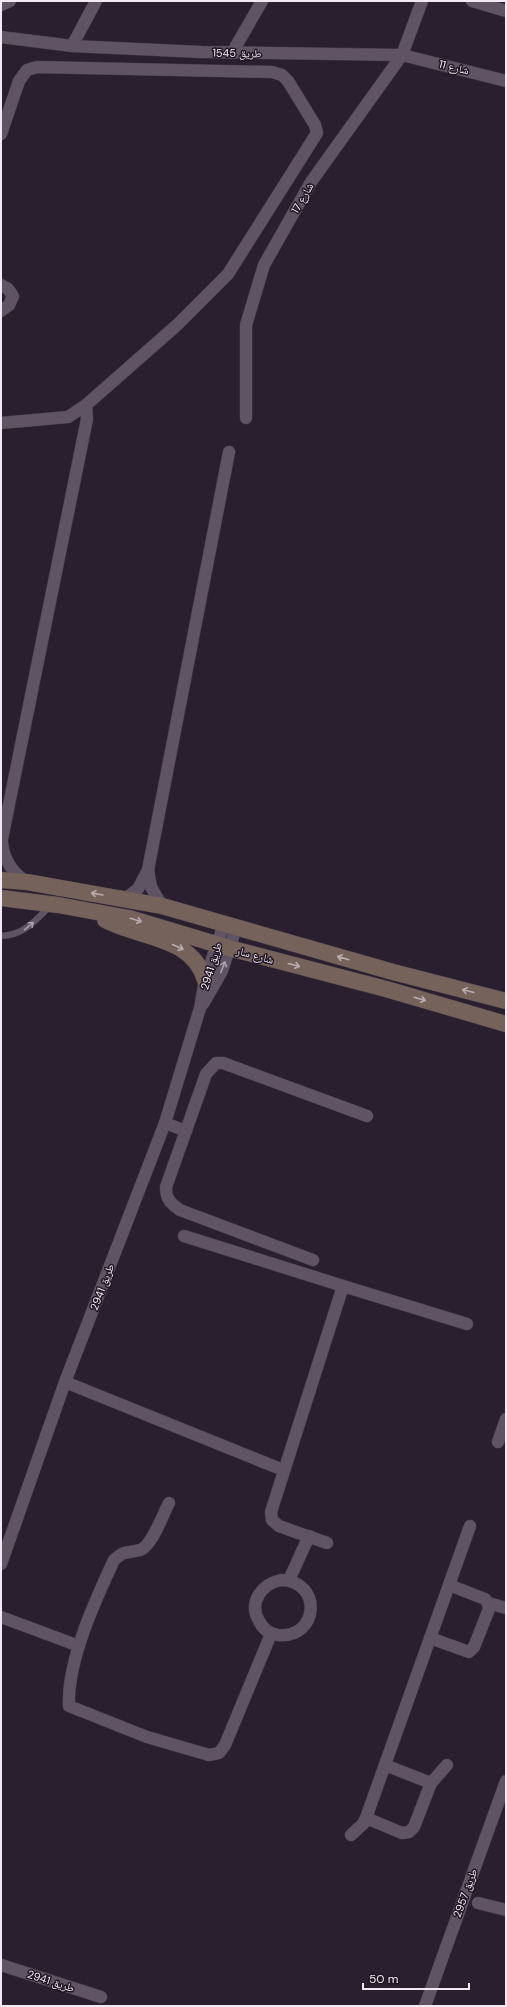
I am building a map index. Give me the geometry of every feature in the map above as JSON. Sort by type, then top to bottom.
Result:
[{"type":"street","points":[[1,6],[10,1]]},
{"type":"street","points":[[72,46],[96,1]]},
{"type":"street","points":[[232,53],[262,1]]},
{"type":"street","name":"شارع 17","points":[[246,418],[246,325],[264,265],[311,182],[402,55],[422,1]]},
{"type":"street","points":[[472,1],[506,11]]},
{"type":"street","name":"طريق 1545","points":[[1,37],[72,46],[232,53],[402,55]]},
{"type":"street","name":"شارع 11","points":[[402,55],[506,81]]},
{"type":"street","points":[[1,134],[19,81],[27,70],[37,68],[272,72],[282,75],[288,81],[315,126],[317,133],[314,141],[228,274],[178,325],[86,405],[68,417],[1,423]]},
{"type":"street","points":[[1,285],[8,288],[13,296],[9,304],[1,311]]},
{"type":"street","points":[[27,882],[10,867],[1,844],[87,419],[86,405]]},
{"type":"street","points":[[125,899],[138,889],[148,870],[230,452]]},
{"type":"street","points":[[148,870],[152,887],[162,906]]},
{"type":"street","name":"شارع سار","points":[[1,880],[27,882],[162,906],[393,972],[506,1001]]},
{"type":"street","name":"شارع سار","points":[[1,898],[91,910],[129,918],[223,946],[386,989],[506,1024]]},
{"type":"street","points":[[91,910],[111,923],[184,949],[198,962],[205,980]]},
{"type":"street","name":"طريق 2941","points":[[1,1564],[65,1382],[165,1123],[200,1008],[205,980],[223,946],[230,926]]},
{"type":"street","name":"طريق 2941","points":[[200,1008],[216,984],[223,946]]},
{"type":"street","points":[[313,1260],[180,1210],[169,1202],[166,1195],[166,1187],[206,1074],[216,1063],[223,1063],[367,1116]]},
{"type":"street","points":[[165,1123],[186,1131]]},
{"type":"street","points":[[184,1236],[467,1324]]},
{"type":"street","points":[[327,1543],[279,1526],[272,1520],[271,1512],[283,1470],[343,1286]]},
{"type":"street","points":[[65,1382],[283,1470]]},
{"type":"street","points":[[498,1442],[506,1419]]},
{"type":"street","points":[[169,1503],[152,1538],[141,1550],[124,1552],[114,1560],[79,1646],[68,1691],[69,1706],[147,1737],[209,1755],[219,1753],[225,1745],[271,1634]]},
{"type":"street","points":[[351,1835],[363,1824],[366,1818],[470,1526]]},
{"type":"street","points":[[289,1580],[309,1536]]},
{"type":"street","points":[[289,1580],[298,1584],[306,1591],[310,1600],[311,1610],[308,1620],[302,1628],[293,1634],[271,1634],[259,1621],[256,1614],[257,1598],[261,1591],[273,1582],[289,1580]]},
{"type":"street","points":[[449,1585],[485,1599],[488,1603],[506,1608]]},
{"type":"street","points":[[430,1638],[466,1652],[472,1650],[489,1609],[488,1603]]},
{"type":"street","points":[[1,1617],[79,1646]]},
{"type":"street","points":[[385,1765],[431,1783]]},
{"type":"street","points":[[366,1818],[402,1833],[409,1832],[414,1826],[431,1783],[447,1765]]},
{"type":"street","name":"طريق 2957","points":[[425,2006],[502,1804],[506,1781]]},
{"type":"street","points":[[478,1903],[506,1910]]},
{"type":"street","name":"طريق 2941","points":[[1,1965],[101,1997]]},
{"type":"lane","points":[[1,936],[22,932],[33,924],[51,904]]}]
